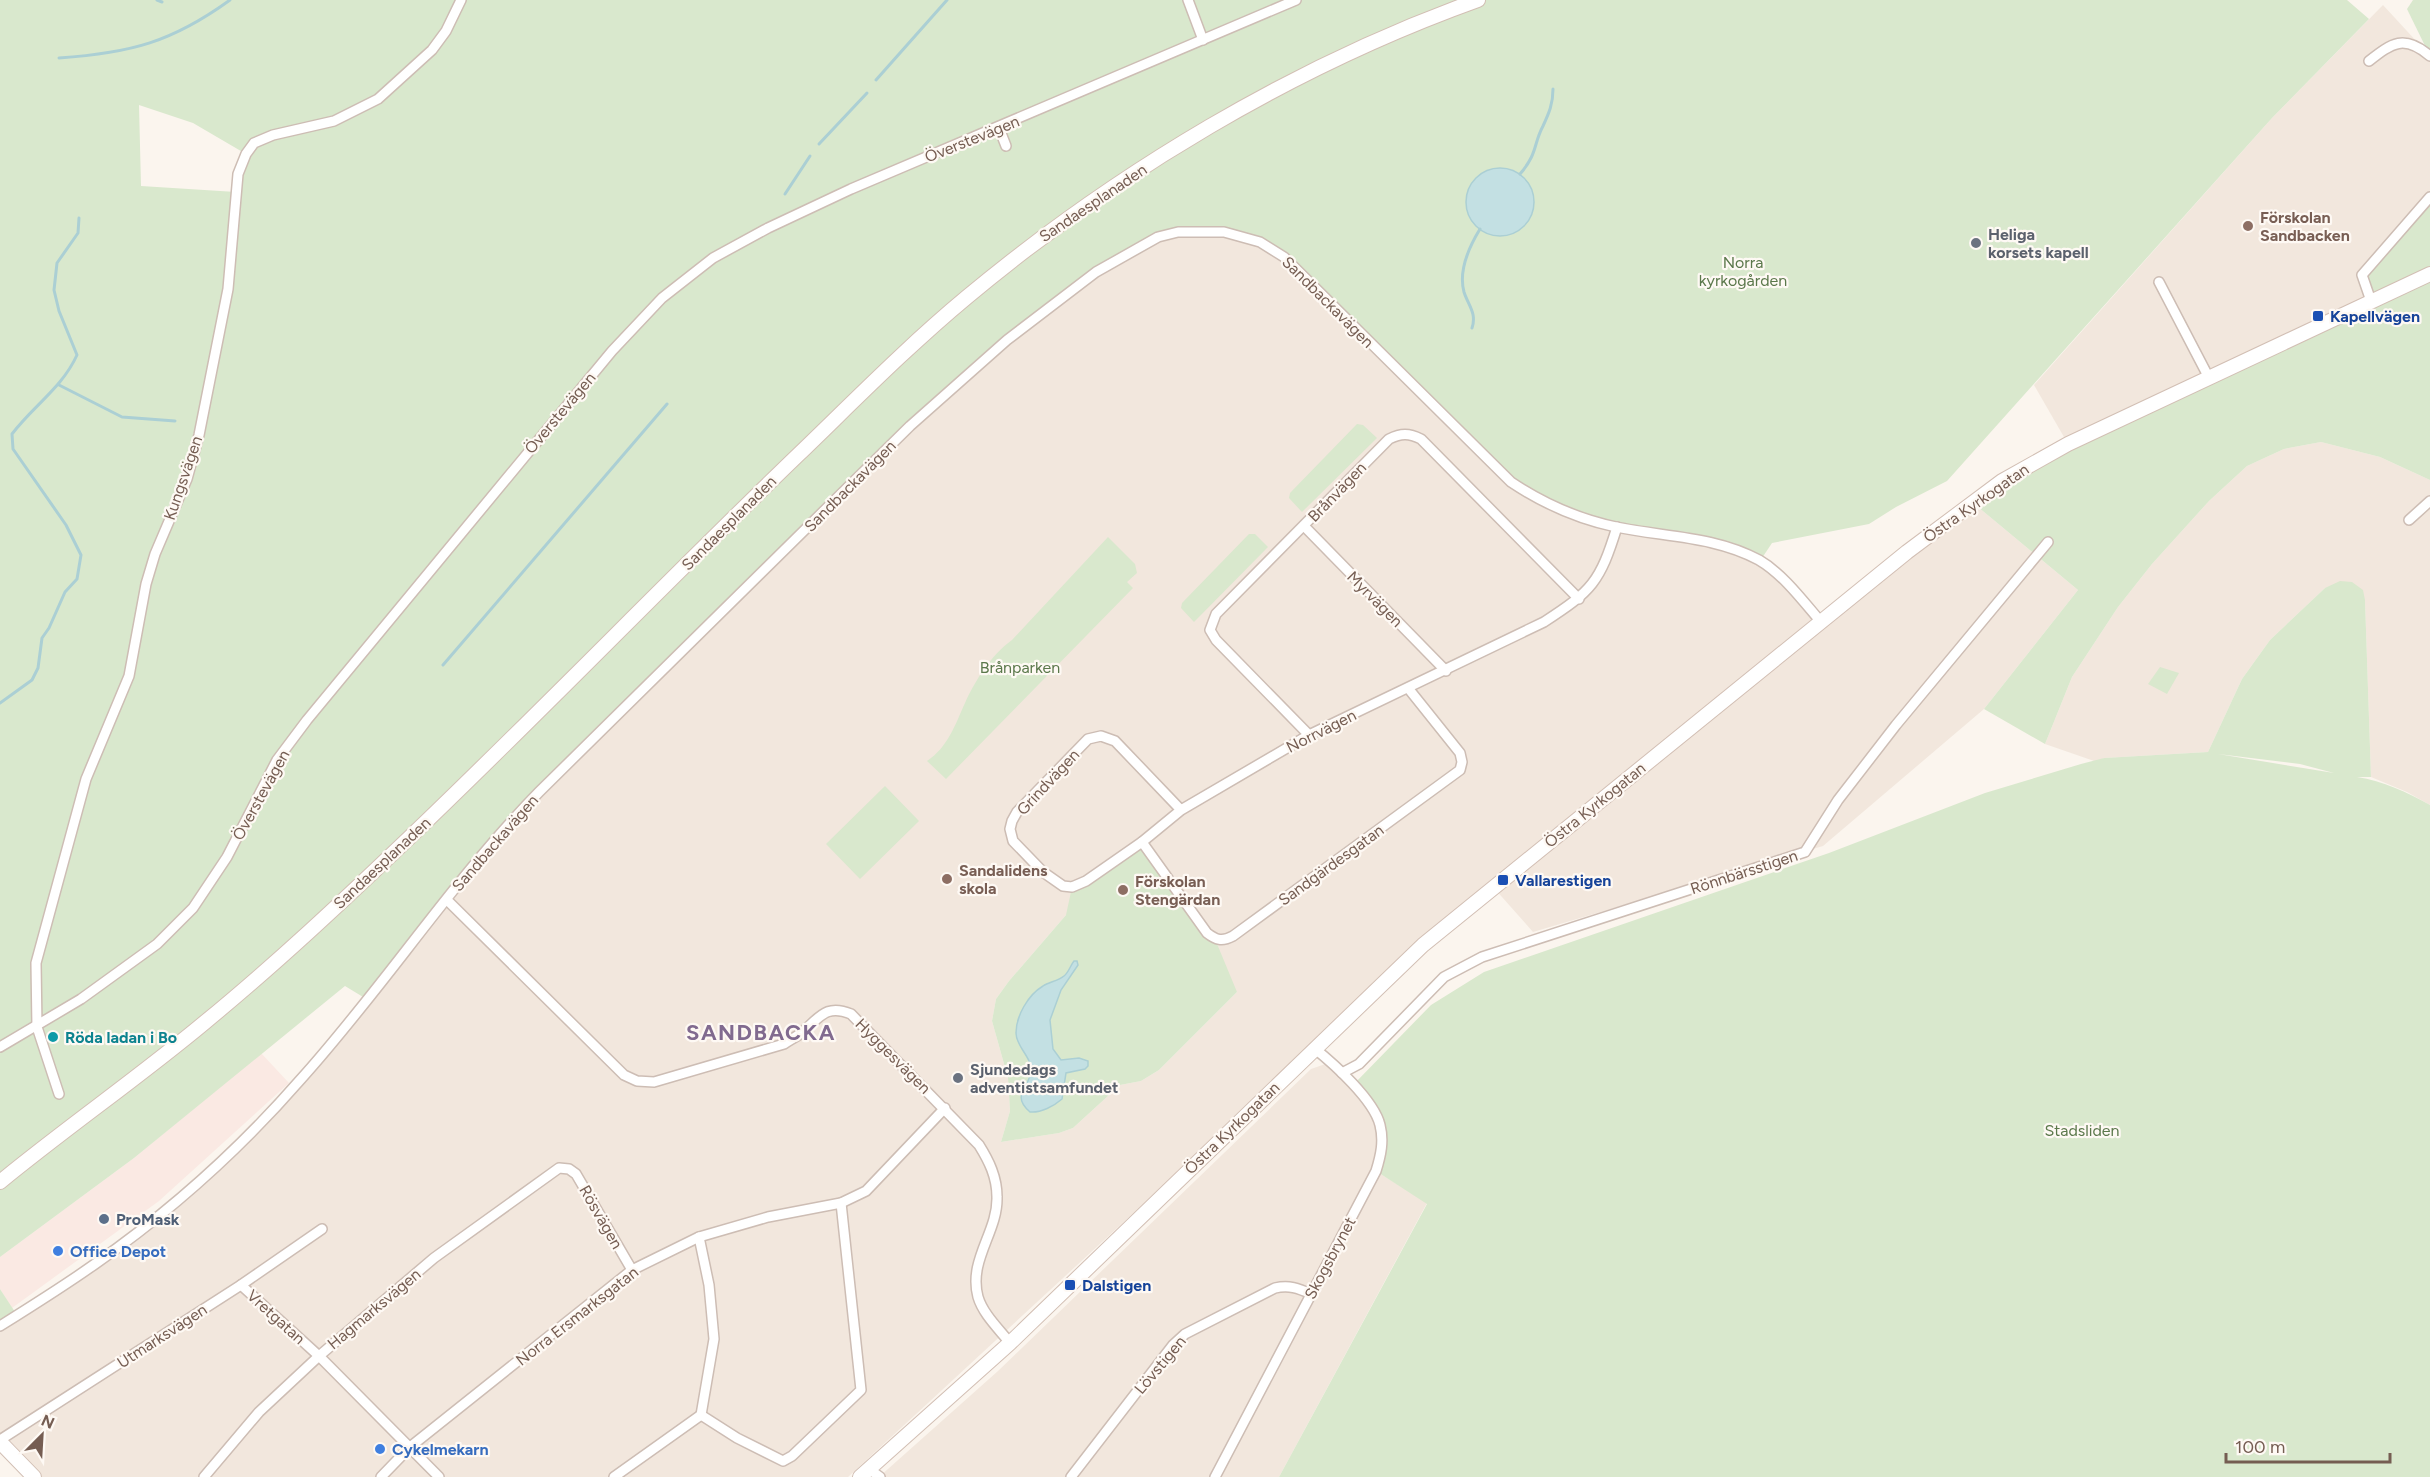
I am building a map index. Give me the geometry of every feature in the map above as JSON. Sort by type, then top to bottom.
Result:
[{"type":"street","name":"Kungsvägen","points":[[60,1094],[37,1027],[36,963],[67,842],[86,779],[129,675],[146,584],[155,554],[187,479],[200,435],[228,289],[238,174],[246,154],[254,143],[273,135],[334,121],[378,99],[432,50],[451,21],[461,0]]},
{"type":"street","points":[[1188,0],[1203,40]]},
{"type":"street","name":"Överstevägen","points":[[0,1047],[37,1027],[158,944],[193,908],[227,857],[277,760],[307,720],[612,351],[662,298],[713,258],[768,228],[851,189],[1296,0]]},
{"type":"street","name":"Sandaesplanaden","points":[[0,1182],[47,1143],[203,1024],[294,946],[422,826],[880,375],[983,284],[1046,234],[1165,154],[1268,92],[1374,41],[1478,0]]},
{"type":"street","points":[[2369,61],[2391,44],[2409,44],[2430,56]]},
{"type":"street","points":[[999,128],[1006,146]]},
{"type":"street","points":[[2371,301],[2362,275],[2430,197]]},
{"type":"street","name":"Sandbackavägen","points":[[0,1326],[95,1265],[218,1166],[300,1081],[349,1025],[507,825],[910,426],[1033,319],[1096,272],[1158,237],[1188,231],[1224,232],[1260,242],[1284,257],[1511,482],[1538,500],[1575,516],[1617,527],[1676,535],[1719,544],[1760,561],[1780,578],[1821,622]]},
{"type":"street","name":"Östra Kyrkogatan","points":[[870,1474],[1437,933],[1907,552],[2002,481],[2068,444],[2208,376],[2430,274]]},
{"type":"street","points":[[2159,282],[2208,376]]},
{"type":"street","name":"Brånvägen","points":[[1309,735],[1216,640],[1210,630],[1216,614],[1389,439],[1399,434],[1411,434],[1421,439],[1579,598]]},
{"type":"street","points":[[2409,520],[2430,501]]},
{"type":"street","name":"Myrvägen","points":[[1304,526],[1446,671]]},
{"type":"street","name":"Norrvägen","points":[[1013,841],[1043,872],[1062,886],[1072,887],[1086,881],[1142,842],[1181,810],[1309,735],[1544,622],[1592,586],[1600,573],[1617,527]]},
{"type":"street","name":"Rönnbärsstigen","points":[[1342,1073],[1359,1064],[1444,977],[1482,957],[1805,852],[1838,800],[1896,725],[2048,542]]},
{"type":"street","name":"Sandgärdesgatan","points":[[1142,842],[1207,933],[1215,939],[1224,940],[1233,936],[1460,770],[1462,762],[1460,753],[1408,688]]},
{"type":"street","name":"Grindvägen","points":[[1013,841],[1011,829],[1017,812],[1088,740],[1101,736],[1115,741],[1181,810]]},
{"type":"street","name":"Hyggesvägen","points":[[447,900],[624,1076],[637,1081],[654,1082],[784,1044],[801,1034],[829,1010],[842,1010],[851,1014],[979,1144],[994,1173],[998,1198],[979,1257],[976,1276],[977,1294],[986,1311],[1010,1342]]},
{"type":"street","name":"Skogsbrynet","points":[[1215,1477],[1376,1171],[1382,1154],[1380,1124],[1374,1111],[1354,1084],[1314,1048]]},
{"type":"street","name":"Norra Ersmarksgatan","points":[[381,1477],[410,1447],[632,1270],[699,1237],[768,1217],[840,1203],[866,1191],[945,1108]]},
{"type":"street","name":"Sandaesplanaden","points":[[0,1169],[47,1143]]},
{"type":"street","name":"Hagmarksvägen","points":[[204,1477],[259,1412],[319,1356],[434,1258],[559,1168],[566,1169]]},
{"type":"street","name":"Rösvägen","points":[[566,1169],[576,1174],[632,1270]]},
{"type":"street","points":[[701,1415],[737,1438],[783,1461],[792,1456],[861,1390],[840,1203]]},
{"type":"street","name":"Utmarksvägen","points":[[0,1441],[241,1285],[322,1229]]},
{"type":"street","points":[[614,1477],[701,1415],[714,1339],[709,1285],[699,1237]]},
{"type":"street","name":"Vretgatan","points":[[241,1285],[319,1356],[439,1477]]},
{"type":"street","name":"Lövstigen","points":[[1071,1477],[1173,1345],[1185,1334],[1275,1288],[1296,1287],[1311,1294]]},
{"type":"street","points":[[0,1441],[34,1477]]},
{"type":"shaded area","points":[[2383,5],[2430,56],[2430,197],[2371,301],[2068,444],[2034,385],[2272,118]]},
{"type":"shaded area","points":[[1199,230],[1260,242],[1676,535],[1760,561],[1821,622],[1972,502],[2078,590],[1984,709],[1823,846],[1533,932],[1494,888],[1423,945],[848,1477],[34,1477],[0,1442],[0,1326],[150,1223],[300,1081],[480,856],[782,554],[1007,340],[1137,247]],"holes":[[[1066,915],[1237,992],[1159,1070],[1141,1081],[1120,1085],[1073,1128],[1059,1133],[1001,1142],[1010,1111],[1008,1078],[992,1021],[996,999]]]},
{"type":"shaded area","points":[[2321,442],[2380,457],[2430,480],[2430,805],[2407,792],[2371,777],[2365,600],[2325,588],[2270,640],[2242,679],[2208,752],[2104,758],[2097,762],[2045,744],[2072,677],[2118,607],[2152,564],[2209,501],[2247,466],[2284,449]]},
{"type":"shaded area","points":[[261,1053],[289,1083],[159,1201],[12,1308],[0,1289],[0,1257],[134,1158]]},
{"type":"shaded area","points":[[1331,1062],[1380,1124],[1376,1171],[1427,1203],[1279,1477],[879,1477],[998,1371],[1311,1069]]},
{"type":"green space","name":"Norra kyrkogården","points":[[0,0],[2347,0],[2369,19],[2272,118],[1947,481],[1896,507],[1869,524],[1772,543],[1760,561],[1719,544],[1575,516],[1511,482],[1284,257],[1224,232],[1178,232],[1096,272],[910,426],[539,792],[368,1000],[345,986],[134,1158],[0,1257]],"holes":[[[139,105],[193,123],[246,154],[236,192],[141,186]]]},
{"type":"green space","points":[[2413,0],[2430,0],[2430,56],[2407,9]]},
{"type":"green space","points":[[2430,197],[2430,480],[2380,457],[2321,442],[2284,449],[2247,466],[2209,501],[2152,564],[2118,607],[2072,677],[2045,744],[1984,709],[2078,590],[1972,502],[2002,481],[2371,301],[2362,275]]},
{"type":"green space","points":[[1357,424],[1363,425],[1377,438],[1302,512],[1289,498],[1290,493]]},
{"type":"green space","points":[[1249,534],[1255,534],[1268,547],[1194,622],[1181,608],[1182,603]]},
{"type":"green space","name":"Brånparken","points":[[1108,537],[1135,564],[1137,573],[1127,582],[1133,588],[946,779],[927,761],[946,742],[984,669]]},
{"type":"green space","name":"Stadsliden","points":[[2340,581],[2352,582],[2363,590],[2365,600],[2371,777],[2357,777],[2395,788],[2430,805],[2430,1477],[1279,1477],[1427,1204],[1376,1171],[1380,1124],[1354,1084],[1431,1005],[1484,972],[1829,853],[1985,793],[2104,758],[2208,752],[2242,679],[2270,640],[2325,588]],"holes":[[[2218,754],[2300,764],[2334,773]]]},
{"type":"green space","points":[[2160,667],[2179,673],[2167,694],[2148,684]]},
{"type":"green space","points":[[885,786],[919,821],[860,879],[826,844]]},
{"type":"green space","points":[[1142,842],[1215,939],[1237,992],[1159,1070],[1141,1081],[1120,1085],[1073,1128],[1059,1133],[1001,1142],[1010,1111],[1008,1078],[992,1021],[996,999],[1066,915],[1072,887]]},
{"type":"green space","points":[[0,1289],[17,1315],[0,1326]]},
{"type":"water","points":[[1500,168],[1513,171],[1524,178],[1531,189],[1534,202],[1531,215],[1524,226],[1513,233],[1500,236],[1487,233],[1476,226],[1469,215],[1466,202],[1469,189],[1476,178],[1487,171]]},
{"type":"water","points":[[1074,961],[1077,961],[1078,965],[1061,990],[1050,1020],[1053,1049],[1061,1060],[1079,1058],[1088,1061],[1088,1066],[1085,1069],[1066,1073],[1062,1099],[1059,1102],[1043,1110],[1030,1112],[1024,1106],[1021,1096],[1030,1077],[1031,1066],[1018,1043],[1016,1033],[1018,1020],[1032,995],[1043,986],[1064,976]]},
{"type":"waterway","points":[[157,0],[162,2]]},
{"type":"waterway","points":[[59,58],[108,53],[150,43],[189,26],[230,0]]},
{"type":"waterway","points":[[876,80],[947,0]]},
{"type":"waterway","points":[[1520,174],[1533,155],[1550,108],[1553,89]]},
{"type":"waterway","points":[[819,144],[867,93]]},
{"type":"waterway","points":[[785,194],[810,156]]},
{"type":"waterway","points":[[0,703],[32,680],[38,668],[42,638],[65,592],[77,579],[81,555],[66,525],[13,449],[12,434],[55,387],[71,367],[77,355],[59,311],[54,290],[57,263],[78,233],[79,218]]},
{"type":"waterway","points":[[1472,328],[1473,313],[1464,292],[1462,275],[1472,243],[1480,229]]},
{"type":"waterway","points":[[59,385],[122,417],[175,421]]},
{"type":"waterway","points":[[443,665],[667,404]]},
{"type":"place","name":"Förskolan Sandbacken","points":[[2248,226]]},
{"type":"place","name":"Heliga korsets kapell","points":[[1976,243]]},
{"type":"place","name":"Kapellvägen","points":[[2318,316]]},
{"type":"place","name":"Sandalidens skola","points":[[947,879]]},
{"type":"place","name":"Vallarestigen","points":[[1503,880]]},
{"type":"place","name":"Förskolan Stengärdan","points":[[1123,890]]},
{"type":"place","name":"Röda ladan i Bo","points":[[53,1037]]},
{"type":"place","name":"Sjundedags adventistsamfundet","points":[[958,1078]]},
{"type":"place","name":"ProMask","points":[[104,1219]]},
{"type":"place","name":"Office Depot","points":[[58,1251]]},
{"type":"place","name":"Dalstigen","points":[[1070,1285]]},
{"type":"place","name":"Cykelmekarn","points":[[380,1449]]},
{"type":"district","name":"SANDBACKA","points":[[761,1032]]}]
